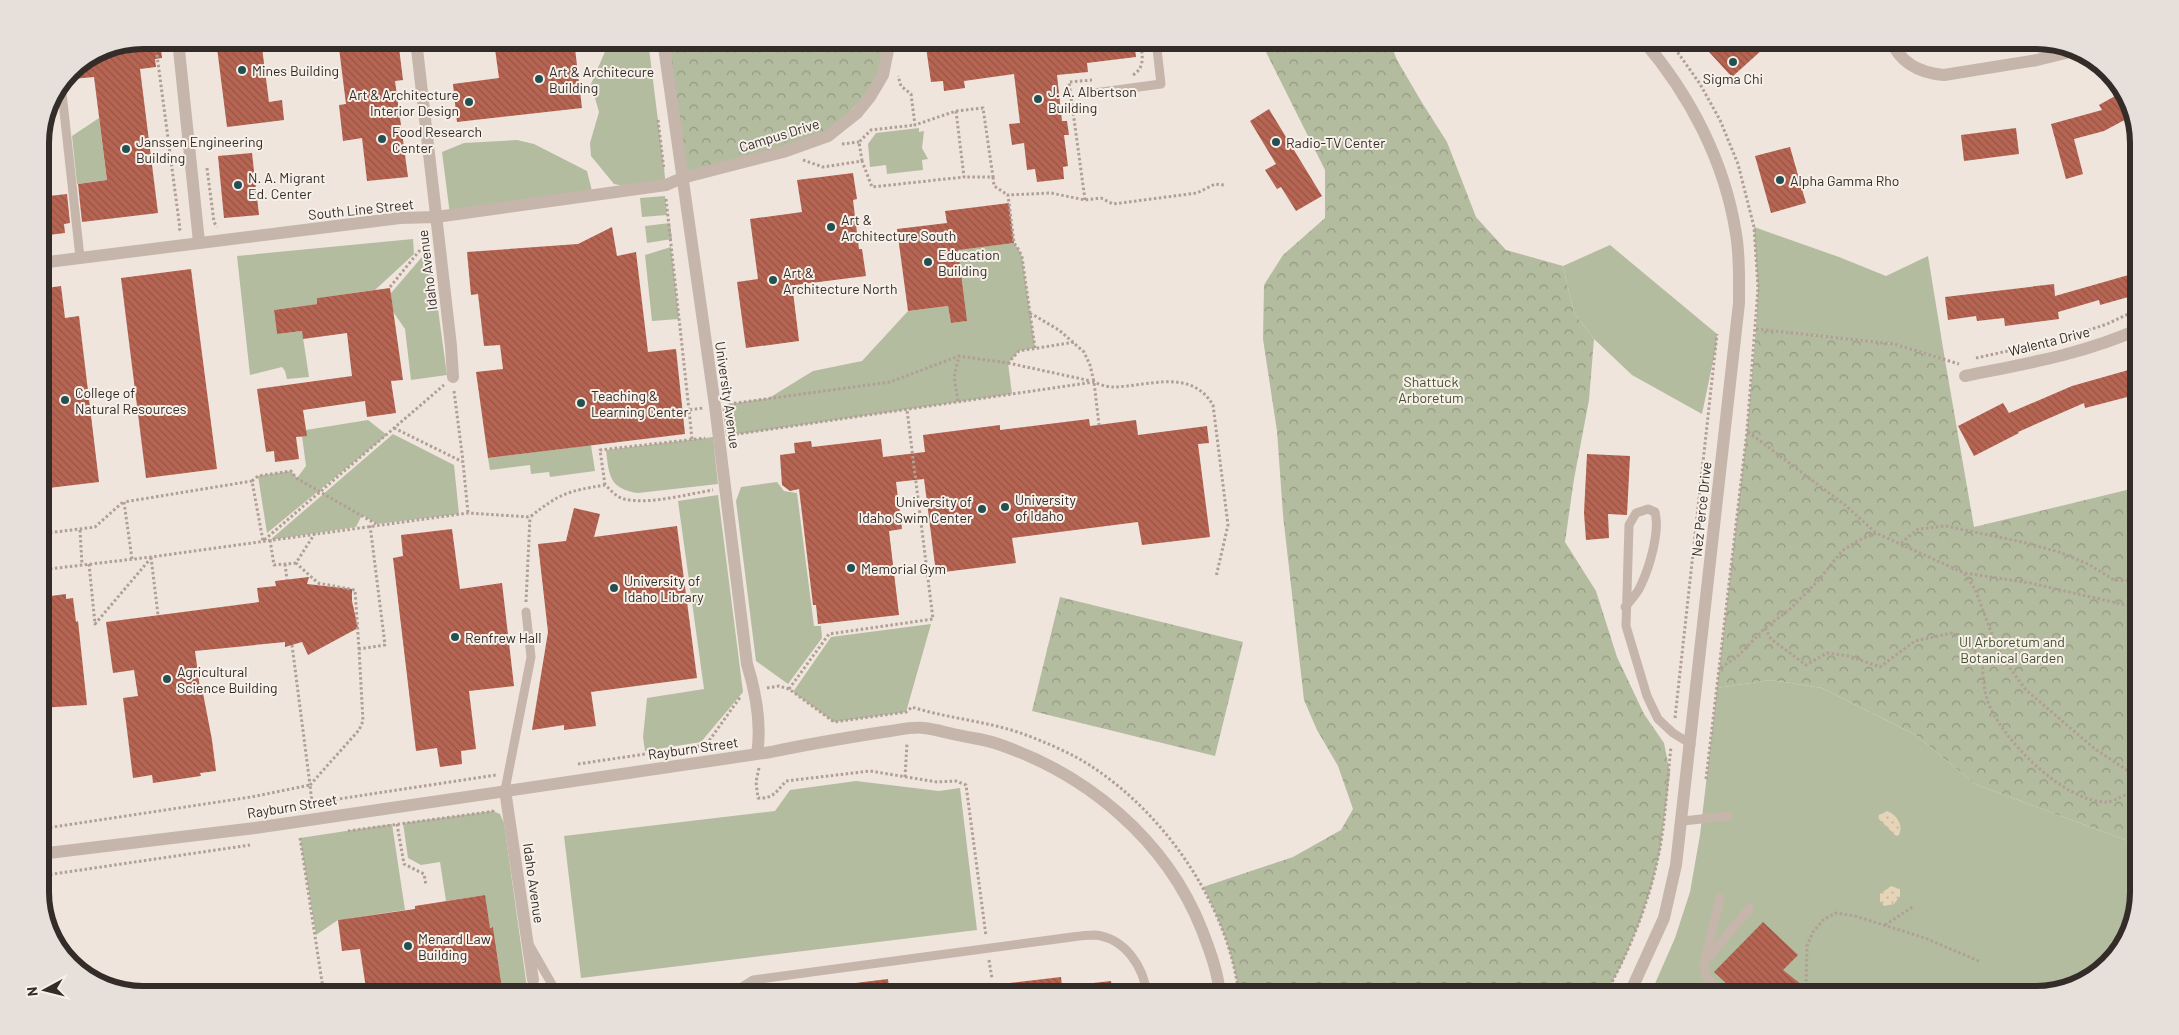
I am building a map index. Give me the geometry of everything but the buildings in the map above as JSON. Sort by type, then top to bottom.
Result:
[{"type":"street","points":[[179,49],[200,242]]},
{"type":"street","name":"Idaho Avenue","points":[[416,49],[451,346],[453,378]]},
{"type":"street","name":"University Avenue","points":[[664,49],[715,406],[722,436],[726,488],[747,664],[755,690],[760,737],[757,754]]},
{"type":"street","name":"Campus Drive","points":[[682,178],[783,152],[828,136],[857,114],[870,97],[883,75],[888,49]]},
{"type":"street","name":"Nez Perce Drive","points":[[1633,986],[1664,918],[1676,865],[1683,821],[1739,303],[1736,235],[1727,193],[1714,153],[1692,109],[1662,62],[1651,49]]},
{"type":"street","points":[[1897,49],[1914,68],[1929,74],[1958,74],[2063,53]]},
{"type":"street","name":"South Line Street","points":[[49,262],[400,218],[436,217],[666,185],[682,178]]},
{"type":"street","name":"Walenta Drive","points":[[1965,376],[2059,356],[2130,333]]},
{"type":"street","name":"Rayburn Street","points":[[49,853],[255,828],[757,754],[823,741],[923,727],[994,743],[1057,769],[1076,780],[1127,820],[1149,842],[1170,868],[1186,894],[1210,950],[1219,986]]},
{"type":"street","name":"Idaho Avenue","points":[[505,790],[533,980]]},
{"type":"lane","points":[[1094,93],[1161,84],[1157,49]]},
{"type":"lane","points":[[62,94],[80,257]]},
{"type":"lane","points":[[1625,607],[1641,586],[1648,566],[1658,523],[1656,512],[1648,510],[1636,513],[1629,525],[1625,607],[1626,626],[1647,696],[1658,719],[1673,733],[1691,744]]},
{"type":"lane","points":[[505,790],[530,657],[526,612]]},
{"type":"lane","points":[[1683,821],[1728,816]]},
{"type":"lane","points":[[1714,986],[1706,975],[1704,964],[1720,898]]},
{"type":"lane","points":[[1704,964],[1750,908]]},
{"type":"lane","points":[[743,986],[753,980],[1096,935],[1115,942],[1131,954],[1141,972],[1145,986]]},
{"type":"lane","points":[[528,943],[553,986]]},
{"type":"path","points":[[156,49],[180,229],[175,234]]},
{"type":"path","points":[[1127,76],[1140,70],[1143,62],[1141,49]]},
{"type":"path","points":[[895,68],[901,86],[911,94],[915,125]]},
{"type":"path","points":[[1085,200],[1069,82],[1098,79]]},
{"type":"path","points":[[842,140],[837,144],[859,142],[872,130],[915,125],[956,111],[983,108],[994,186],[1008,195],[1051,193],[1085,200],[1101,198],[1113,204],[1197,193],[1216,184],[1224,184]]},
{"type":"path","points":[[956,111],[964,177]]},
{"type":"path","points":[[859,142],[862,161],[872,187],[964,177],[993,177]]},
{"type":"path","points":[[805,156],[798,158],[823,167],[862,161]]},
{"type":"path","points":[[207,164],[214,222],[216,227],[223,228]]},
{"type":"path","points":[[1008,195],[1014,243],[1020,250],[1022,257],[1035,348]]},
{"type":"path","points":[[666,198],[692,439]]},
{"type":"path","points":[[390,287],[420,250],[441,265]]},
{"type":"path","points":[[1030,313],[1075,342],[1084,352],[1090,365],[1094,382],[1099,425]]},
{"type":"path","points":[[2072,336],[2107,324],[2130,313]]},
{"type":"path","points":[[1756,330],[1894,344],[1957,364],[1965,362]]},
{"type":"path","points":[[1610,986],[1622,964],[1652,885],[1660,851],[1717,334]]},
{"type":"path","points":[[1008,363],[1018,351],[1075,342]]},
{"type":"path","points":[[1973,359],[2045,343]]},
{"type":"path","points":[[958,401],[954,377],[959,356]]},
{"type":"path","points":[[689,410],[890,382],[959,356],[1008,363],[1111,387],[1173,382],[1190,385],[1207,395],[1212,405],[1228,525],[1216,577]]},
{"type":"path","points":[[263,540],[453,378]]},
{"type":"path","points":[[453,378],[468,512]]},
{"type":"path","points":[[726,488],[647,500],[624,499],[605,485],[600,450],[722,436],[1094,382]]},
{"type":"path","points":[[789,689],[829,634],[933,618],[908,410]]},
{"type":"path","points":[[394,428],[463,462]]},
{"type":"path","points":[[1706,778],[1747,431],[1845,505],[1876,533],[1964,573],[2030,583],[2130,606]]},
{"type":"path","points":[[49,533],[95,527],[124,502],[252,481],[258,476],[291,471],[296,478],[322,491],[377,524]]},
{"type":"path","points":[[252,481],[263,540]]},
{"type":"path","points":[[49,569],[151,557],[468,512],[530,518],[551,500],[571,490],[605,485]]},
{"type":"path","points":[[124,502],[132,559]]},
{"type":"path","points":[[526,612],[530,518]]},
{"type":"path","points":[[359,649],[386,645],[370,525]]},
{"type":"path","points":[[1901,543],[1918,529],[1946,526],[2032,544],[2059,552],[2088,564],[2114,580],[2130,581]]},
{"type":"path","points":[[80,530],[82,565]]},
{"type":"path","points":[[296,563],[315,533]]},
{"type":"path","points":[[1720,668],[1739,655],[1765,628],[1804,596],[1842,552],[1857,541],[1876,533]]},
{"type":"path","points":[[49,828],[252,796],[310,785],[359,730],[363,721],[355,590],[318,583],[296,563],[274,565],[270,540]]},
{"type":"path","points":[[89,564],[95,624],[151,557]]},
{"type":"path","points":[[151,557],[158,615]]},
{"type":"path","points":[[285,564],[288,580]]},
{"type":"path","points":[[1964,573],[1975,589],[1996,646],[2026,690],[2096,749],[2130,772]]},
{"type":"path","points":[[1765,628],[1771,639],[1806,665],[1827,653],[1849,656],[1880,667],[1915,641],[1952,633],[1982,657],[1985,691],[1994,714],[2010,738],[2048,776],[2071,791],[2094,800],[2110,802],[2130,793]]},
{"type":"path","points":[[292,645],[312,803],[507,774]]},
{"type":"path","points":[[573,765],[706,745],[746,690],[778,686],[789,689],[834,722],[906,712],[912,707],[983,722],[1026,735],[1090,765],[1117,785],[1152,816],[1203,888],[1220,920],[1229,945],[1237,986]]},
{"type":"path","points":[[757,754],[759,766],[756,782],[758,798],[768,799],[776,794],[786,780],[870,770],[937,782],[956,781],[966,785],[992,979]]},
{"type":"path","points":[[397,824],[404,864],[424,874],[426,885]]},
{"type":"path","points":[[300,838],[323,986]]},
{"type":"path","points":[[1885,926],[1914,906]]},
{"type":"path","points":[[1805,986],[1807,946],[1813,932],[1824,919],[1836,913],[1855,916],[1925,938],[1981,962]]},
{"type":"green space","points":[[606,49],[649,49],[666,185],[640,189],[614,184],[591,156],[590,143],[599,112],[591,84]]},
{"type":"green space","points":[[664,49],[888,49],[883,75],[828,136],[682,178]]},
{"type":"green space","name":"Shattuck Arboretum","points":[[1264,49],[1393,49],[1397,60],[1447,142],[1476,217],[1506,250],[1563,266],[1574,313],[1594,339],[1589,400],[1574,479],[1565,542],[1596,591],[1617,657],[1644,714],[1664,743],[1670,773],[1660,851],[1652,885],[1639,924],[1622,964],[1610,986],[1238,986],[1226,940],[1216,913],[1203,887],[1293,857],[1341,830],[1353,809],[1338,766],[1317,730],[1304,700],[1283,515],[1277,431],[1263,339],[1264,285],[1283,255],[1325,218],[1325,170]]},
{"type":"green space","points":[[99,118],[107,180],[77,184],[72,136]]},
{"type":"green space","points":[[919,128],[919,132],[924,131],[922,148],[928,159],[922,160],[923,170],[887,174],[886,165],[870,167],[868,144],[876,133]]},
{"type":"green space","points":[[517,140],[534,144],[587,171],[593,195],[450,215],[442,152],[464,143]]},
{"type":"green space","points":[[665,196],[667,215],[642,217],[640,198]]},
{"type":"green space","points":[[670,223],[672,239],[647,243],[645,226]]},
{"type":"green space","points":[[1754,227],[1886,276],[1928,256],[1945,360],[1894,344],[1756,329],[1758,288]]},
{"type":"green space","points":[[413,239],[414,254],[375,290],[317,298],[317,304],[274,310],[277,334],[302,331],[309,377],[287,379],[282,367],[250,375],[237,256]]},
{"type":"green space","points":[[1014,243],[1022,257],[1035,348],[1019,351],[1008,363],[1012,394],[726,436],[722,405],[769,398],[813,371],[862,361],[908,311],[948,306],[951,323],[966,321],[961,274],[954,250]]},
{"type":"green space","points":[[1610,245],[1717,334],[1702,414],[1632,375],[1594,339],[1574,313],[1563,266]]},
{"type":"green space","points":[[671,247],[679,319],[652,321],[645,255]]},
{"type":"green space","points":[[422,257],[431,258],[447,375],[411,380],[405,329],[385,300]]},
{"type":"green space","name":"UI Arboretum and Botanical Garden","points":[[1756,329],[1894,344],[1945,360],[1974,527],[2130,489],[2130,842],[1975,784],[1916,735],[1822,688],[1771,680],[1717,688],[1747,431]]},
{"type":"green space","points":[[368,420],[387,435],[267,533],[258,476],[291,471],[297,478],[306,466],[302,436],[306,430]]},
{"type":"green space","points":[[393,434],[454,465],[459,514],[377,524],[362,515],[356,527],[270,540]]},
{"type":"green space","points":[[713,437],[718,484],[638,493],[621,488],[612,479],[610,474],[606,450]]},
{"type":"green space","points":[[591,445],[595,471],[550,477],[549,472],[531,474],[530,465],[490,470],[488,458]]},
{"type":"green space","points":[[777,482],[784,491],[797,493],[814,626],[821,626],[822,638],[788,684],[756,661],[736,501],[741,487]]},
{"type":"green space","points":[[718,495],[743,692],[701,742],[645,751],[643,737],[647,698],[704,689],[678,501]]},
{"type":"green space","points":[[1060,597],[1243,642],[1215,756],[1032,711]]},
{"type":"green space","points":[[931,624],[906,712],[834,722],[793,692],[831,637]]},
{"type":"green space","points":[[1771,680],[1822,688],[1916,735],[1975,784],[2130,842],[2128,911],[2123,928],[2111,950],[2094,967],[2078,977],[2049,985],[1654,986],[1675,938],[1690,892],[1700,835],[1717,688]]},
{"type":"green space","points":[[856,781],[939,791],[960,788],[977,930],[581,978],[564,836],[775,811],[790,790]]},
{"type":"green space","points":[[493,811],[500,814],[504,823],[527,986],[502,986],[493,927],[482,929],[485,895],[446,901],[440,862],[421,865],[408,858],[403,823]]},
{"type":"green space","points":[[392,824],[405,910],[338,920],[316,935],[300,838]]},
{"type":"sand","points":[[1887,811],[1900,824],[1899,835],[1896,836],[1878,818],[1879,815]]},
{"type":"sand","points":[[1891,886],[1900,889],[1900,896],[1894,904],[1884,906],[1880,901],[1880,894]]},
{"type":"place","name":"Sigma Chi","points":[[1733,62]]},
{"type":"place","name":"Mines Building","points":[[242,70]]},
{"type":"place","name":"Art & Architecure Building","points":[[539,79]]},
{"type":"place","name":"J. A. Albertson Building","points":[[1038,99]]},
{"type":"place","name":"Art & Architecture Interior Design","points":[[469,102]]},
{"type":"place","name":"Food Research Center","points":[[382,139]]},
{"type":"place","name":"Radio-TV Center","points":[[1276,142]]},
{"type":"place","name":"Janssen Engineering Building","points":[[126,149]]},
{"type":"place","name":"Alpha Gamma Rho","points":[[1780,180]]},
{"type":"place","name":"N. A. Migrant Ed. Center","points":[[238,185]]},
{"type":"place","name":"Art & Architecture South","points":[[831,227]]},
{"type":"place","name":"Education Building","points":[[928,262]]},
{"type":"place","name":"Art & Architecture North","points":[[773,280]]},
{"type":"place","name":"College of Natural Resources","points":[[65,400]]},
{"type":"place","name":"Teaching & Learning Center","points":[[581,403]]},
{"type":"place","name":"University of Idaho","points":[[1005,507]]},
{"type":"place","name":"University of Idaho Swim Center","points":[[982,509]]},
{"type":"place","name":"Memorial Gym","points":[[851,568]]},
{"type":"place","name":"University of Idaho Library","points":[[614,588]]},
{"type":"place","name":"Renfrew Hall","points":[[455,637]]},
{"type":"place","name":"Agricultural Science Building","points":[[167,679]]},
{"type":"place","name":"Menard Law Building","points":[[408,946]]}]
